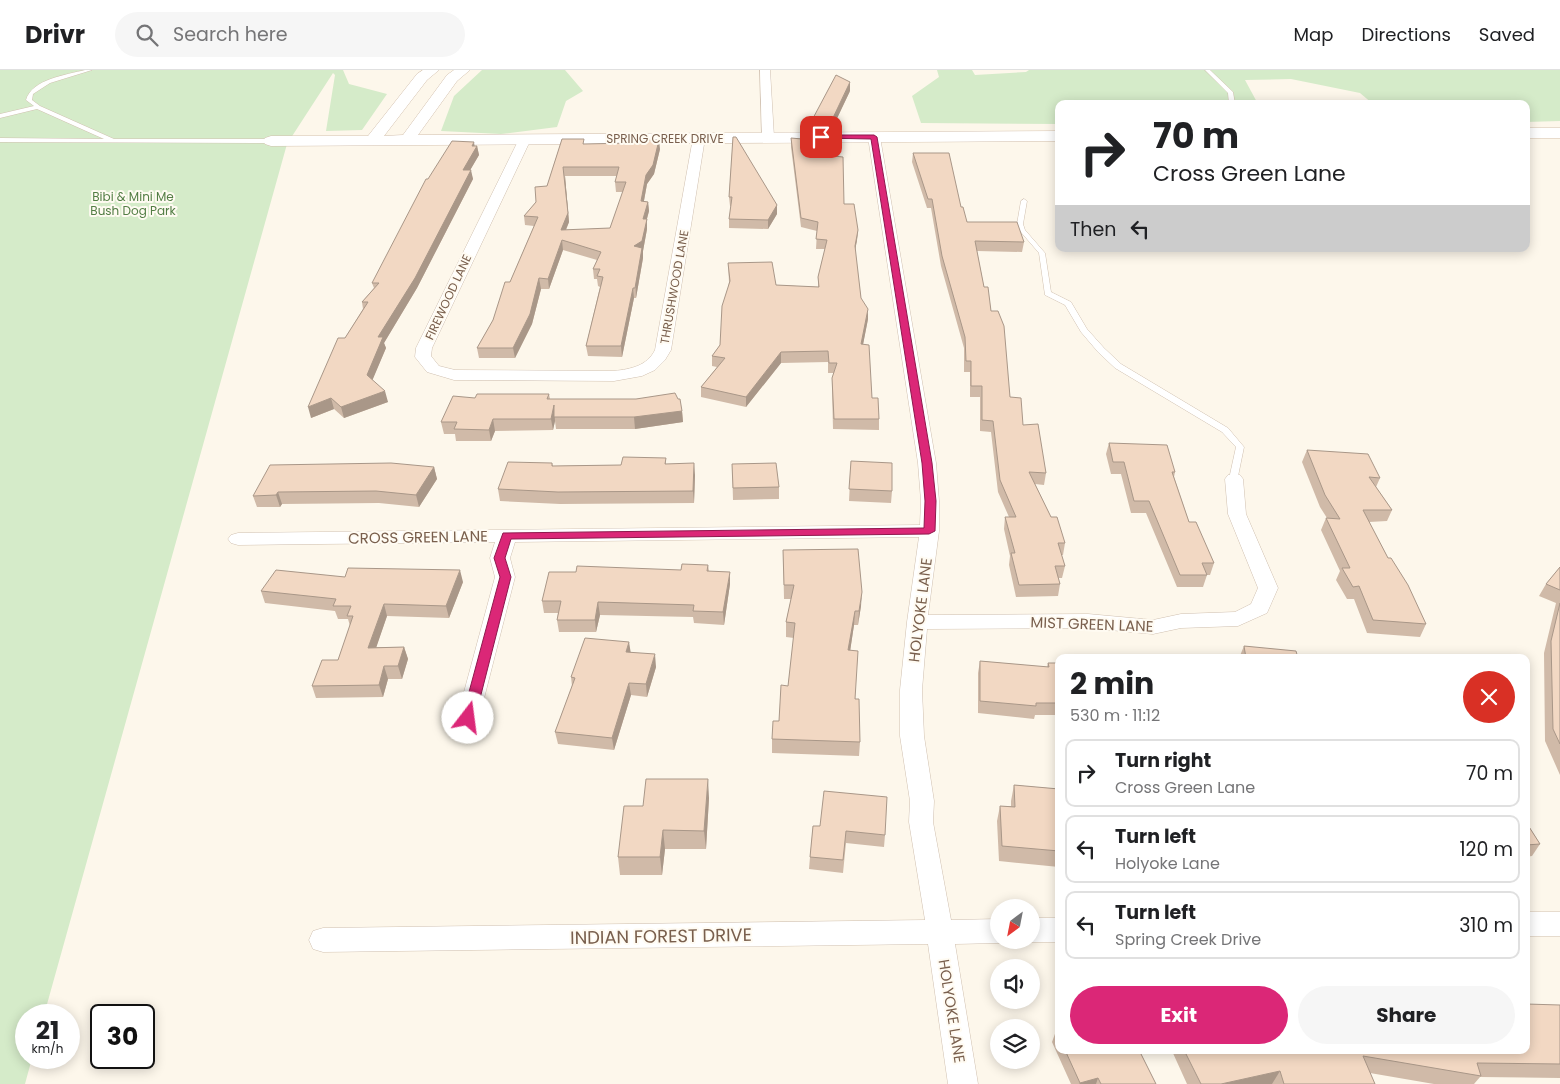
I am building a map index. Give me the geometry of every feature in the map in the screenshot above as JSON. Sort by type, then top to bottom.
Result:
[{"type":"street","points":[[373,140],[422,77],[432,70]]},
{"type":"street","points":[[408,139],[452,78],[463,70]]},
{"type":"street","points":[[765,70],[768,137]]},
{"type":"street","points":[[1530,133],[1560,133]]},
{"type":"street","name":"SPRING CREEK DRIVE","points":[[271,140],[1055,136]]},
{"type":"street","name":"HOLYOKE LANE","points":[[874,137],[927,463],[930,501],[929,531],[917,622],[911,690],[912,736],[922,801],[921,822],[963,1084]]},
{"type":"street","name":"THRUSHWOOD LANE","points":[[526,376],[614,376],[633,374],[660,359],[664,350],[699,138]]},
{"type":"street","name":"FIREWOOD LANE","points":[[525,139],[433,326],[424,348],[423,357],[433,369],[454,375],[526,376]]},
{"type":"street","name":"MIST GREEN LANE","points":[[917,622],[1088,621],[1152,628],[1181,621],[1238,619],[1260,608],[1268,588],[1237,514],[1234,478]]},
{"type":"street","name":"CROSS GREEN LANE","points":[[238,540],[929,531]]},
{"type":"street","points":[[468,718],[505,577],[500,558],[507,536]]},
{"type":"street","points":[[1530,924],[1560,924]]},
{"type":"street","points":[[1040,930],[1055,930]]},
{"type":"street","name":"INDIAN FOREST DRIVE","points":[[323,940],[990,931]]},
{"type":"lane","points":[[90,70],[58,78],[35,89],[31,93],[29,100],[38,107],[115,141]]},
{"type":"lane","points":[[1207,70],[1231,93],[1232,100]]},
{"type":"lane","points":[[0,116],[38,107]]},
{"type":"lane","points":[[0,140],[271,140]]},
{"type":"lane","points":[[1024,201],[1020,224],[1022,230],[1042,253],[1048,293],[1068,304],[1090,337],[1118,366],[1225,430],[1240,447],[1234,478]]},
{"type":"green space","name":"Bibi & Mini Me Bush Dog Park","points":[[0,70],[343,70],[349,84],[387,94],[362,130],[326,131],[335,75],[333,73],[287,144],[47,1004],[15,1004],[15,1069],[29,1069],[25,1084],[0,1084]]},
{"type":"green space","points":[[482,70],[565,70],[583,91],[566,101],[557,127],[501,134],[441,131],[454,96]]},
{"type":"green space","points":[[937,70],[972,70],[975,75],[1026,72],[1029,70],[1560,70],[1560,121],[1530,122],[1530,100],[1368,100],[1360,93],[1291,79],[1245,80],[1256,100],[1055,100],[1055,124],[921,123],[912,96],[939,77]]},
{"type":"building","points":[[836,75],[850,82],[831,122],[811,122]]},
{"type":"building","points":[[803,136],[825,136],[823,141],[840,142],[833,156],[843,157],[844,204],[854,204],[858,230],[855,246],[861,298],[868,309],[861,344],[869,345],[872,398],[878,398],[879,419],[834,419],[832,378],[837,363],[829,363],[828,351],[781,352],[746,397],[701,387],[725,358],[712,356],[720,345],[722,306],[730,281],[728,263],[772,262],[776,285],[819,287],[818,277],[827,240],[816,239],[818,222],[801,218],[791,138],[802,139]]},
{"type":"building","points":[[733,137],[736,137],[777,205],[768,220],[729,219],[732,197],[729,197]]},
{"type":"building","points":[[562,139],[584,139],[583,144],[631,143],[632,140],[659,140],[653,165],[646,175],[641,201],[648,202],[643,219],[647,219],[642,241],[634,246],[642,248],[635,288],[633,288],[621,346],[586,346],[603,277],[597,276],[600,269],[593,269],[601,252],[562,240],[548,279],[539,278],[530,314],[513,348],[477,348],[493,320],[505,282],[510,282],[538,217],[524,216],[536,202],[535,187],[547,186]],"holes":[[[563,167],[619,167],[615,182],[626,182],[610,228],[561,230],[568,213]]]},
{"type":"building","points":[[452,141],[474,142],[472,146],[477,146],[463,170],[471,170],[415,278],[378,337],[383,337],[367,375],[385,391],[341,407],[331,398],[308,407],[338,338],[345,338],[368,302],[362,302],[379,283],[372,283],[426,179],[428,179]]},
{"type":"building","points":[[913,153],[949,153],[961,207],[963,207],[967,222],[1017,222],[1024,242],[975,241],[984,287],[988,287],[991,311],[998,311],[1004,326],[1010,397],[1021,398],[1023,425],[1038,424],[1046,473],[1029,472],[1051,517],[1057,517],[1065,543],[1058,543],[1065,566],[1055,566],[1060,584],[1019,585],[1011,553],[1015,553],[1005,517],[1016,517],[1000,480],[993,421],[982,420],[982,386],[971,386],[971,361],[966,361],[965,337],[942,256],[932,199],[928,199]]},
{"type":"building","points":[[675,393],[678,399],[680,399],[682,411],[634,417],[554,417],[554,405],[551,419],[493,419],[489,430],[454,429],[457,422],[441,422],[453,396],[475,398],[477,394],[549,394],[547,399],[636,399]]},
{"type":"building","points":[[1109,443],[1167,445],[1175,472],[1172,472],[1189,522],[1196,522],[1214,563],[1202,563],[1207,575],[1180,575],[1149,501],[1134,501],[1124,462],[1113,462]]},
{"type":"building","points":[[1307,450],[1368,454],[1380,478],[1369,477],[1392,510],[1363,510],[1388,558],[1391,558],[1408,585],[1426,624],[1373,620],[1359,586],[1353,587],[1342,568],[1350,568],[1326,518],[1340,519],[1325,495]]},
{"type":"building","points":[[623,457],[666,458],[665,464],[694,463],[693,491],[558,492],[498,489],[508,462],[552,463],[552,466],[621,465]]},
{"type":"building","points":[[851,461],[892,463],[892,491],[849,489]]},
{"type":"building","points":[[391,463],[434,467],[416,495],[376,491],[278,492],[276,495],[253,496],[270,465]]},
{"type":"building","points":[[776,463],[779,487],[733,488],[732,464]]},
{"type":"building","points":[[858,549],[862,592],[859,611],[855,611],[848,650],[858,651],[855,699],[859,699],[860,742],[772,739],[773,721],[779,721],[781,685],[788,686],[795,623],[786,622],[794,585],[784,585],[783,550]]},
{"type":"building","points":[[682,564],[708,565],[707,571],[730,572],[723,612],[693,611],[694,605],[598,602],[595,620],[557,620],[561,601],[542,601],[549,572],[576,572],[577,566],[681,570]]},
{"type":"building","points":[[1560,567],[1560,590],[1546,584]]},
{"type":"building","points":[[348,568],[460,570],[446,606],[384,604],[368,648],[404,647],[398,666],[384,666],[379,685],[312,686],[322,660],[338,660],[353,616],[347,616],[351,606],[333,606],[336,599],[261,591],[276,570],[345,577]]},
{"type":"building","points":[[1560,603],[1560,744],[1553,729],[1551,641]]},
{"type":"building","points":[[585,638],[629,642],[626,652],[655,654],[646,684],[629,683],[612,738],[555,732],[575,678],[571,677]]},
{"type":"building","points":[[1244,646],[1296,651],[1297,654],[1245,654]]},
{"type":"building","points":[[980,661],[1049,667],[1048,663],[1055,663],[1055,703],[1036,703],[1036,706],[980,701]]},
{"type":"building","points":[[646,779],[708,779],[704,831],[663,830],[660,857],[618,857],[624,806],[643,806]]},
{"type":"building","points":[[1014,785],[1055,789],[1055,851],[1002,846],[1000,806],[1015,807]]},
{"type":"building","points":[[824,791],[887,797],[885,835],[846,831],[843,860],[810,857],[813,826],[820,826]]},
{"type":"building","points":[[1530,828],[1540,844],[1530,845]]},
{"type":"building","points":[[1530,1004],[1560,1005],[1560,1064],[1477,1063],[1481,1076],[1363,1056],[1375,1084],[1284,1084],[1280,1071],[1221,1084],[1201,1084],[1186,1054],[1530,1054]]},
{"type":"building","points":[[1067,1054],[1141,1054],[1156,1084],[1101,1084],[1098,1078],[1080,1083]]},
{"type":"route","points":[[468,718],[505,577],[500,558],[507,536],[929,531],[930,501],[927,463],[874,137],[821,137]]}]
